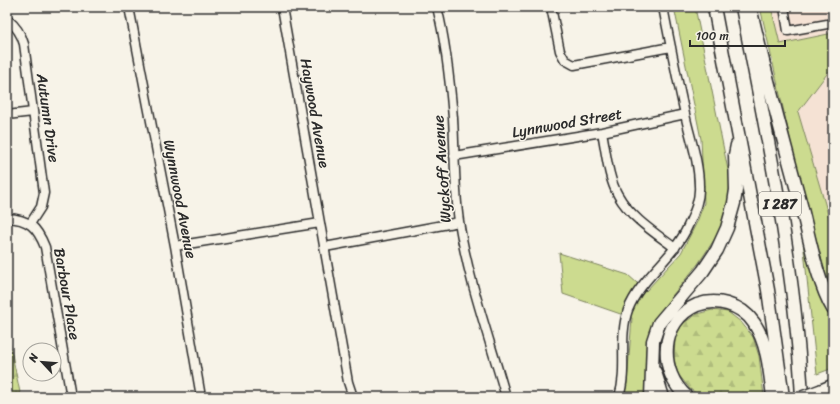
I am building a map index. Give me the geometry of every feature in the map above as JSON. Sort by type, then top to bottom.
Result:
[{"type":"highway","name":"I 287","points":[[714,7],[768,290],[783,397]]},
{"type":"highway","name":"I 287","points":[[742,7],[776,179],[796,321],[802,397]]},
{"type":"highway","points":[[750,7],[765,71],[814,256],[833,309]]},
{"type":"highway","points":[[652,397],[653,341],[659,323],[706,265],[720,245],[727,228],[736,190],[735,155],[739,135]]},
{"type":"highway","points":[[687,397],[678,386],[668,367],[666,356],[669,335],[678,319],[692,307],[706,302],[719,302],[739,309],[747,315],[756,327],[766,351],[773,397]]},
{"type":"highway","points":[[796,321],[804,328],[810,397]]},
{"type":"highway","points":[[652,365],[663,397]]},
{"type":"main road","points":[[802,397],[833,385]]},
{"type":"street","name":"Wynnwood Avenue","points":[[129,7],[175,246],[201,397]]},
{"type":"street","name":"Haywood Avenue","points":[[282,7],[325,247]]},
{"type":"street","name":"Wyckoff Avenue","points":[[437,7],[441,23],[450,89],[453,119],[456,196],[459,222],[474,284],[506,397]]},
{"type":"street","points":[[551,7],[560,51],[565,60],[574,65],[671,47]]},
{"type":"street","points":[[619,397],[623,378],[624,325],[628,312],[638,290],[675,248],[688,228],[696,206],[700,187],[698,171],[663,7]]},
{"type":"street","points":[[784,7],[788,31],[833,23]]},
{"type":"street","name":"Autumn Drive","points":[[7,19],[17,27],[21,35],[44,193],[41,206],[30,224]]},
{"type":"street","points":[[7,116],[33,112]]},
{"type":"street","name":"Lynnwood Street","points":[[454,156],[602,132],[685,114]]},
{"type":"street","points":[[602,132],[612,181],[617,195],[633,214],[675,248]]},
{"type":"street","points":[[7,218],[14,218],[30,224]]},
{"type":"street","points":[[352,397],[348,382],[325,247],[459,222]]},
{"type":"street","points":[[175,246],[320,223]]},
{"type":"street","name":"Barbour Place","points":[[30,224],[40,234],[44,247],[71,397]]},
{"type":"shaded area","points":[[771,7],[833,7],[833,33],[779,44]]},
{"type":"shaded area","points":[[833,66],[833,231],[798,112]]},
{"type":"green space","points":[[674,7],[695,7],[730,180],[728,204],[720,231],[698,264],[672,296],[654,322],[646,350],[645,397],[624,397],[627,382],[632,318],[563,294],[559,253],[628,275],[646,291],[681,253],[697,222],[704,203],[701,139]]},
{"type":"green space","points":[[760,7],[771,7],[780,44],[833,33],[833,66],[798,112],[833,231],[833,293],[824,269],[794,156]]},
{"type":"green space","points":[[802,231],[818,293],[833,322],[833,368],[817,374]]},
{"type":"green space","points":[[712,310],[728,312],[741,322],[753,337],[759,356],[764,396],[702,397],[690,389],[678,374],[674,359],[675,339],[682,324],[697,314]]},
{"type":"green space","points":[[7,331],[21,397],[7,397]]}]
